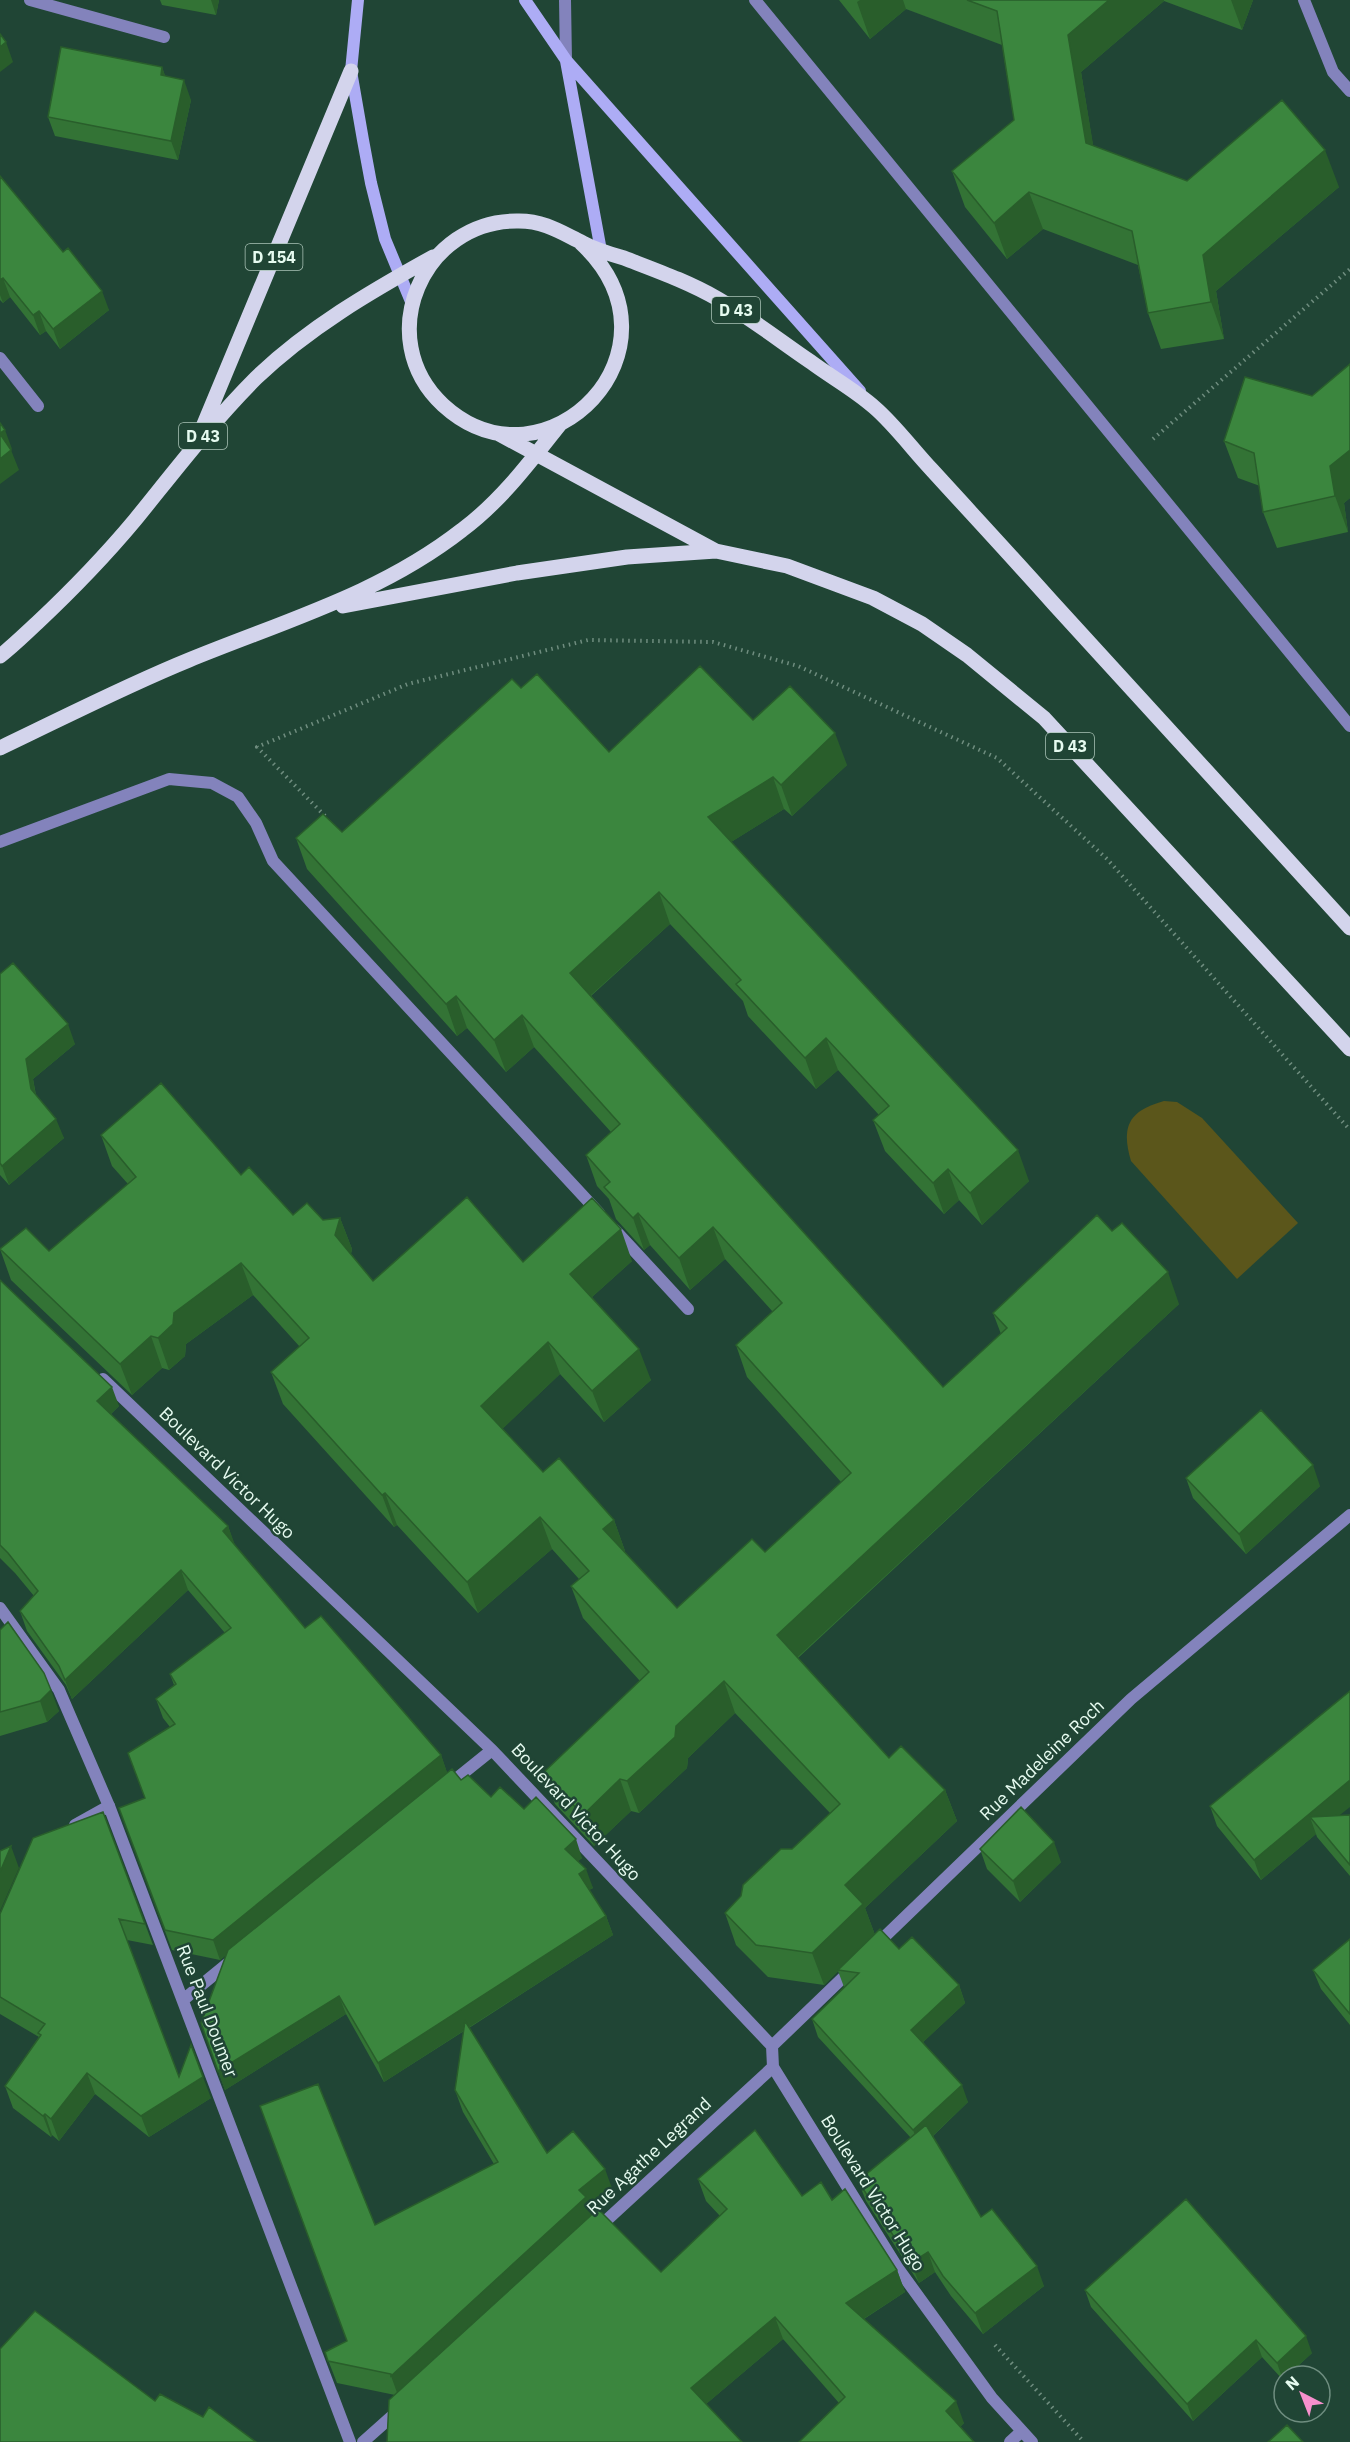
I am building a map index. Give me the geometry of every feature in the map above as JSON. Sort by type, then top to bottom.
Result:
[{"type":"main road","name":"D 154","points":[[358,0],[351,71],[373,194],[385,239],[412,304]]},
{"type":"main road","points":[[525,0],[566,60],[874,407]]},
{"type":"main road","points":[[566,60],[604,268]]},
{"type":"main road","name":"D 154","points":[[196,443],[351,71]]},
{"type":"main road","points":[[508,221],[530,221],[552,226],[581,243],[604,268],[614,286],[620,305],[621,346],[606,384],[577,414],[560,424],[527,433],[494,431],[473,425],[439,401],[426,384],[416,365],[409,324],[412,304],[426,269],[438,254],[464,233],[496,222],[508,221]]},
{"type":"main road","name":"D 43","points":[[581,243],[660,272],[714,296],[745,315],[874,407],[1350,928]]},
{"type":"main road","name":"D 43","points":[[0,656],[94,566],[133,522],[196,443],[257,378],[334,315],[438,254]]},
{"type":"main road","points":[[320,610],[394,575],[462,531],[514,483],[560,424]]},
{"type":"main road","points":[[494,431],[716,551]]},
{"type":"main road","name":"D 43","points":[[0,748],[154,675],[320,610],[517,573],[627,557],[716,551],[787,566],[873,598],[922,624],[1004,684],[1044,718],[1350,1049]]},
{"type":"street","points":[[30,0],[164,37]]},
{"type":"street","points":[[565,0],[566,60]]},
{"type":"street","points":[[755,0],[1350,726]]},
{"type":"street","points":[[1304,0],[1333,72],[1350,91]]},
{"type":"street","points":[[0,357],[38,406]]},
{"type":"street","points":[[0,842],[169,779],[212,783],[238,797],[256,823],[273,861],[688,1309]]},
{"type":"street","name":"Boulevard Victor Hugo","points":[[95,1372],[492,1750],[772,2046],[773,2067],[897,2267],[992,2398],[1032,2442]]},
{"type":"street","name":"Rue Madeleine Roch","points":[[772,2046],[1131,1699],[1350,1515]]},
{"type":"street","name":"Rue Paul Doumer","points":[[0,1608],[59,1690],[109,1806],[351,2442]]},
{"type":"street","points":[[437,1794],[492,1750]]},
{"type":"street","points":[[68,1829],[109,1806]]},
{"type":"street","points":[[183,2000],[238,1956]]},
{"type":"street","name":"Rue Agathe Legrand","points":[[590,2234],[773,2067]]},
{"type":"street","points":[[363,2442],[407,2402]]},
{"type":"street","points":[[1010,2442],[1022,2431]]},
{"type":"path","points":[[1130,459],[1350,269]]},
{"type":"path","points":[[330,822],[257,747],[408,684],[588,640],[713,642],[798,666],[997,758],[1107,859],[1350,1130]]},
{"type":"path","points":[[990,2339],[1084,2442]]},
{"type":"shaded area","points":[[1164,1101],[1177,1102],[1202,1118],[1298,1223],[1237,1279],[1131,1161],[1127,1139],[1130,1122],[1142,1110]]},
{"type":"building","points":[[967,0],[1109,0],[1068,35],[1086,143],[1187,181],[1282,100],[1325,150],[1203,255],[1211,302],[1148,313],[1132,231],[1029,192],[994,223],[952,171],[1014,120],[997,11]]},
{"type":"building","points":[[0,34],[6,42],[0,47]]},
{"type":"building","points":[[61,47],[162,67],[161,75],[184,80],[171,141],[48,117]]},
{"type":"building","points":[[0,176],[63,252],[68,248],[102,291],[53,329],[39,311],[33,315],[3,278],[0,280]]},
{"type":"building","points":[[1350,364],[1350,450],[1330,466],[1335,496],[1263,512],[1254,453],[1224,441],[1245,377],[1312,396]]},
{"type":"building","points":[[0,423],[5,430],[0,433]]},
{"type":"building","points":[[0,434],[11,450],[0,459]]},
{"type":"building","points":[[700,666],[753,720],[790,686],[835,733],[781,785],[773,777],[708,817],[1018,1150],[970,1193],[948,1169],[933,1183],[873,1120],[889,1106],[826,1038],[805,1058],[736,984],[741,980],[659,892],[570,973],[943,1387],[1007,1328],[993,1313],[1097,1215],[1112,1231],[1122,1223],[1168,1272],[777,1635],[889,1758],[901,1746],[945,1790],[845,1885],[863,1904],[812,1953],[756,1945],[725,1913],[741,1896],[743,1885],[781,1849],[792,1849],[840,1804],[724,1681],[676,1726],[675,1737],[627,1781],[620,1779],[583,1815],[543,1773],[649,1672],[571,1586],[589,1571],[540,1517],[467,1582],[385,1493],[382,1495],[271,1372],[309,1338],[241,1263],[174,1313],[173,1324],[158,1338],[151,1336],[120,1364],[0,1249],[26,1228],[49,1251],[136,1177],[101,1135],[161,1083],[241,1175],[249,1167],[293,1215],[307,1203],[323,1220],[340,1218],[335,1235],[373,1281],[467,1197],[523,1262],[592,1198],[621,1229],[570,1274],[639,1349],[592,1391],[548,1342],[481,1406],[543,1472],[559,1458],[614,1520],[603,1529],[677,1608],[752,1539],[765,1552],[851,1473],[736,1345],[782,1303],[713,1227],[679,1258],[638,1213],[633,1218],[604,1187],[610,1182],[586,1155],[620,1124],[522,1015],[494,1040],[456,996],[446,1004],[296,838],[323,814],[342,832],[512,679],[521,688],[537,674],[609,752]]},
{"type":"building","points":[[13,963],[68,1024],[26,1059],[31,1089],[56,1119],[2,1166],[0,1163],[0,974]]},
{"type":"building","points":[[0,1280],[112,1387],[97,1401],[228,1526],[223,1531],[305,1628],[321,1616],[441,1755],[213,1940],[165,1930],[119,1808],[145,1798],[128,1753],[175,1724],[156,1699],[176,1684],[170,1674],[231,1628],[181,1570],[65,1680],[59,1666],[20,1611],[38,1591],[0,1545]]},
{"type":"building","points":[[1261,1410],[1313,1465],[1239,1534],[1186,1478]]},
{"type":"building","points":[[8,1622],[44,1673],[51,1690],[40,1701],[0,1712],[0,1630]]},
{"type":"building","points":[[1350,1691],[1350,1780],[1254,1860],[1210,1806]]},
{"type":"building","points":[[452,1769],[461,1780],[468,1775],[491,1797],[500,1787],[524,1809],[536,1797],[576,1839],[565,1849],[586,1869],[579,1874],[606,1916],[378,2063],[339,1996],[218,2071],[201,2023],[228,1950]]},
{"type":"building","points":[[1021,1807],[1054,1842],[1013,1881],[980,1849]]},
{"type":"building","points":[[103,1812],[145,1924],[119,1919],[179,2077],[191,2045],[203,2077],[141,2116],[87,2073],[51,2119],[45,2114],[43,2116],[5,2086],[41,2035],[38,2033],[45,2024],[0,1997],[0,1914],[33,1838]]},
{"type":"building","points":[[1350,1815],[1350,1865],[1310,1817]]},
{"type":"building","points":[[11,1846],[0,1872],[0,1851]]},
{"type":"building","points":[[880,1929],[899,1949],[912,1937],[959,1985],[911,2030],[962,2085],[913,2130],[812,2019],[859,1973],[838,1970]]},
{"type":"building","points":[[1350,1939],[1350,2014],[1313,1970]]},
{"type":"building","points":[[465,2021],[547,2153],[573,2131],[605,2169],[579,2190],[586,2197],[391,2376],[391,2374],[328,2361],[325,2352],[347,2341],[260,2106],[318,2084],[375,2225],[498,2162],[455,2090]]},
{"type":"building","points":[[926,2125],[981,2217],[992,2209],[1037,2266],[975,2313],[943,2276],[928,2252],[911,2263],[858,2181]]},
{"type":"building","points":[[755,2130],[802,2196],[821,2182],[832,2200],[845,2189],[897,2270],[846,2303],[956,2401],[946,2411],[974,2442],[799,2442],[845,2397],[775,2317],[691,2388],[742,2442],[387,2442],[389,2400],[598,2209],[661,2272],[727,2209],[698,2179]]},
{"type":"building","points":[[1186,2199],[1306,2336],[1277,2363],[1256,2340],[1187,2404],[1085,2290]]},
{"type":"building","points":[[35,2311],[155,2401],[160,2394],[203,2417],[209,2407],[256,2442],[0,2442],[0,2349]]},
{"type":"building","points":[[1287,2425],[1303,2442],[1268,2442]]}]
